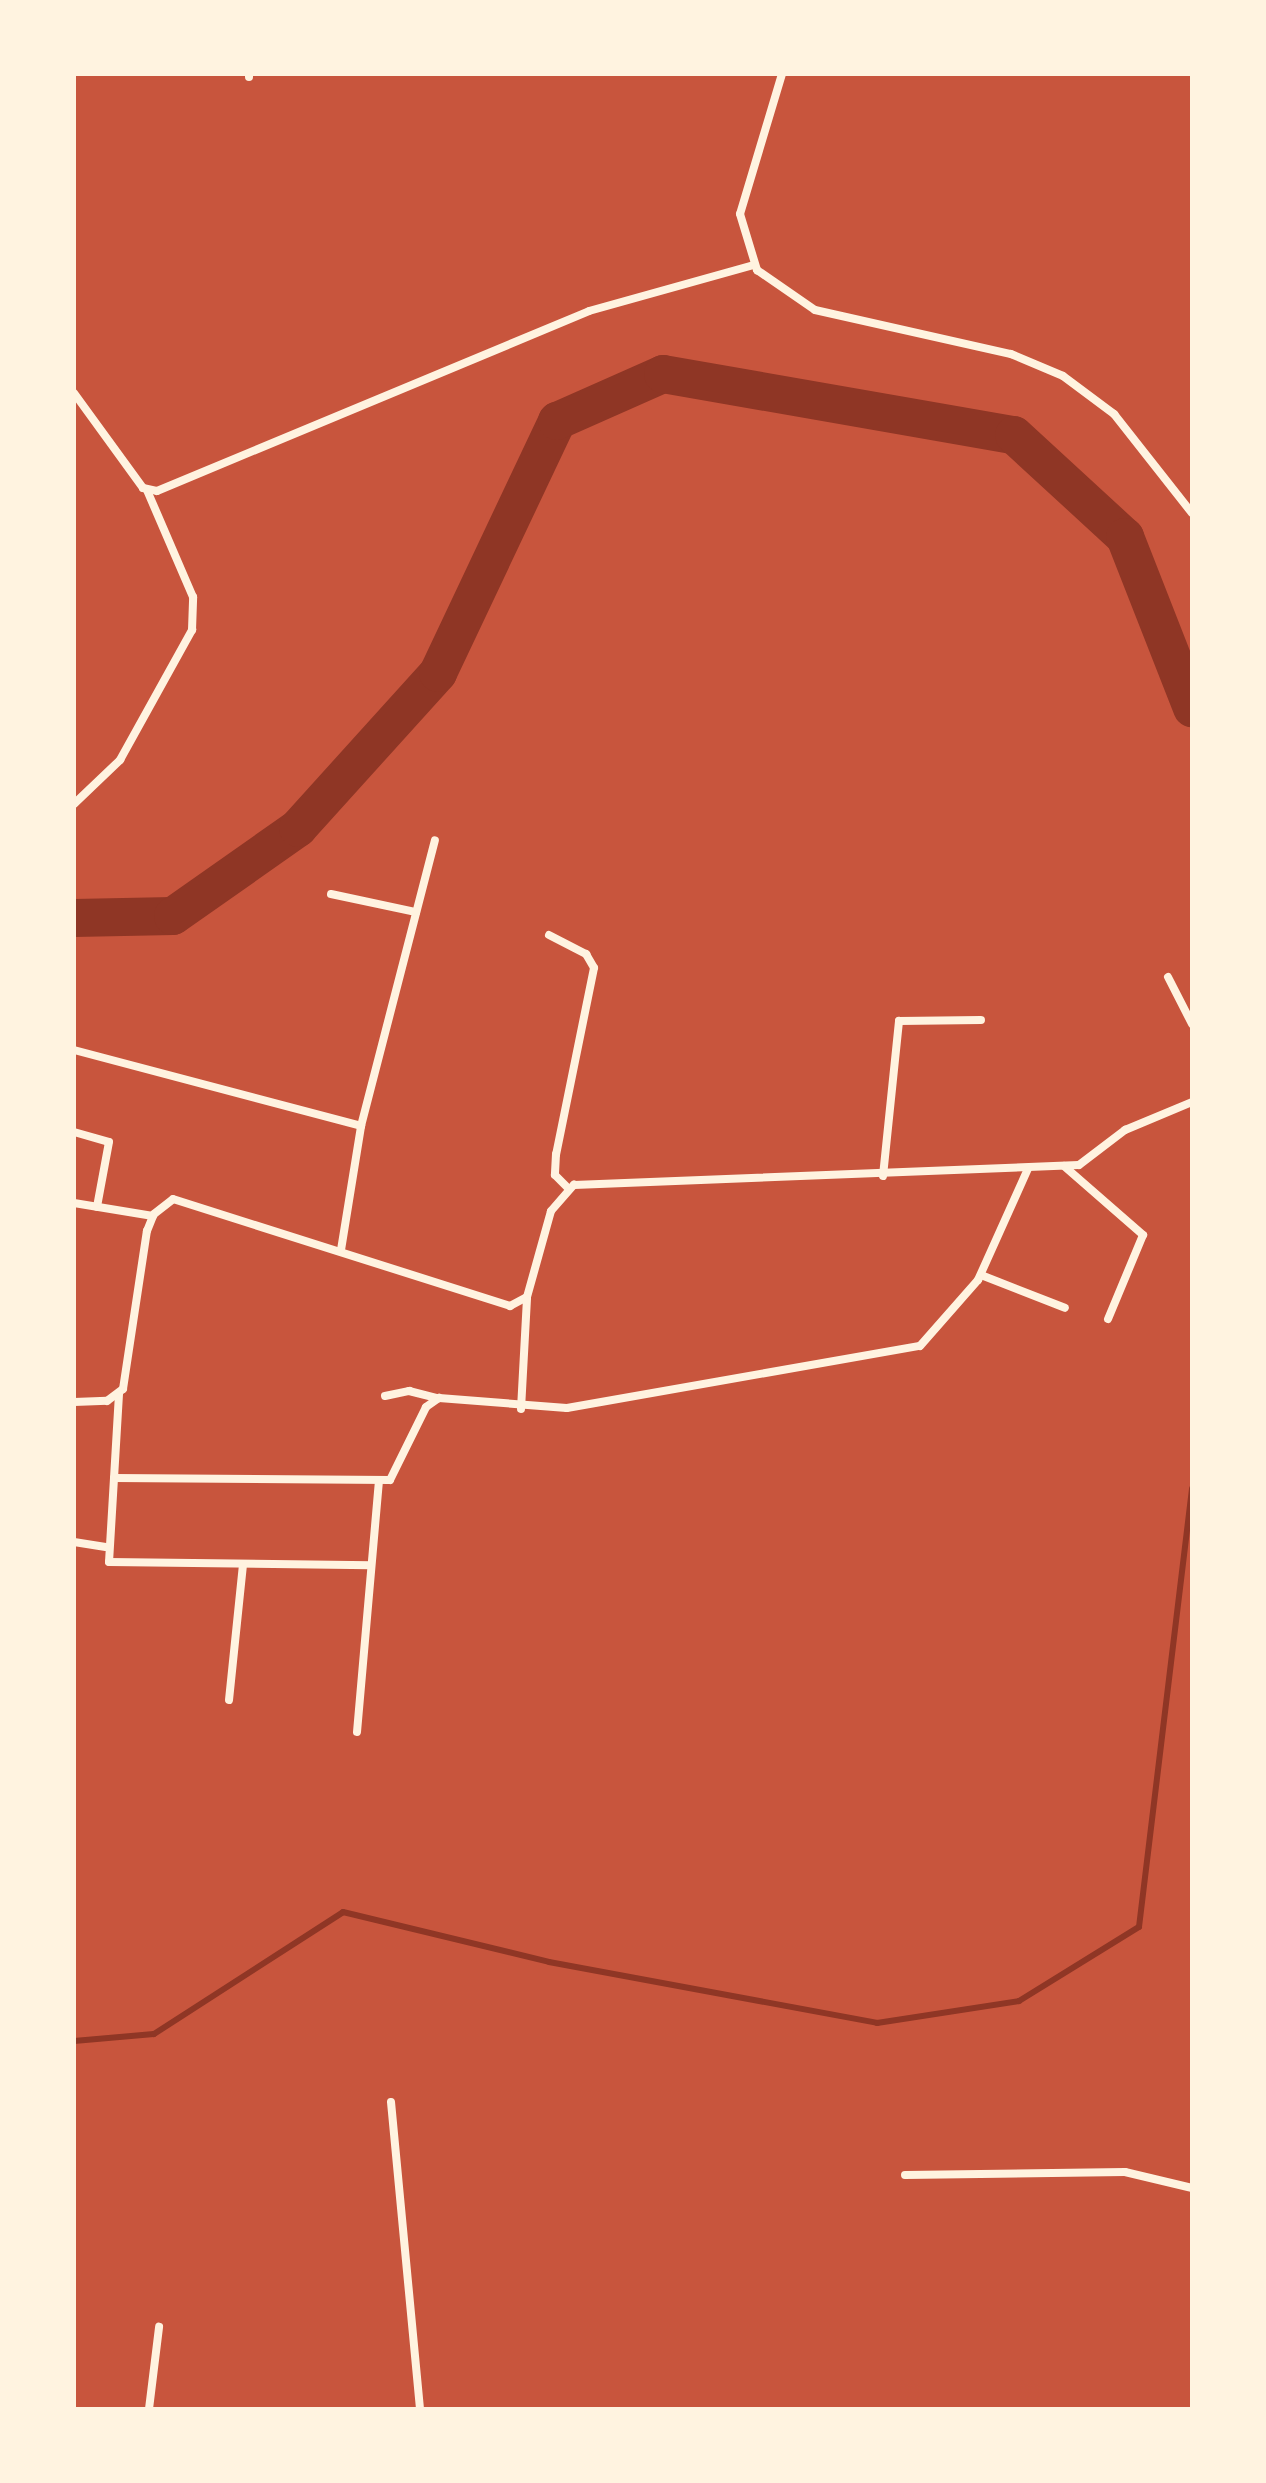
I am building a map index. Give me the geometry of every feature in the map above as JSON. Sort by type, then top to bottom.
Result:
[{"type":"street","points":[[782,74],[740,214],[754,265],[815,310],[1011,354],[1063,376],[1114,414],[1192,513]]},
{"type":"street","points":[[152,491],[185,482],[589,311],[754,265]]},
{"type":"street","points":[[74,393],[152,491],[193,597],[192,630],[120,760],[74,804]]},
{"type":"street","points":[[341,1250],[361,1126],[435,840]]},
{"type":"street","points":[[331,894],[416,912]]},
{"type":"street","points":[[549,935],[586,954],[594,968],[556,1154],[555,1175],[568,1188],[1064,1166],[1085,1163],[1125,1130],[1192,1102]]},
{"type":"street","points":[[1168,977],[1192,1024]]},
{"type":"street","points":[[883,1176],[899,1021],[981,1020]]},
{"type":"street","points":[[74,1050],[361,1126]]},
{"type":"street","points":[[74,1132],[109,1142],[97,1207]]},
{"type":"street","points":[[1064,1166],[1143,1235],[1108,1319]]},
{"type":"street","points":[[385,1396],[409,1391],[521,1409],[567,1408],[911,1349],[932,1337],[981,1275],[1028,1169]]},
{"type":"street","points":[[521,1409],[527,1297],[551,1211],[568,1188]]},
{"type":"street","points":[[371,1565],[114,1563],[106,1547],[119,1394],[153,1216],[161,1205],[186,1199],[497,1306],[527,1297]]},
{"type":"street","points":[[74,1203],[153,1216]]},
{"type":"street","points":[[981,1275],[1065,1308]]},
{"type":"street","points":[[74,1402],[119,1394]]},
{"type":"street","points":[[114,1478],[379,1481],[398,1475],[426,1407],[439,1398]]},
{"type":"street","points":[[357,1732],[379,1481]]},
{"type":"street","points":[[74,1542],[106,1547]]},
{"type":"street","points":[[229,1700],[243,1565]]},
{"type":"street","points":[[391,2102],[420,2409]]},
{"type":"street","points":[[905,2175],[1125,2172],[1192,2188]]},
{"type":"street","points":[[149,2409],[159,2327]]},
{"type":"waterway","points":[[74,918],[173,916],[298,828],[438,673],[557,421],[663,374],[1014,435],[1125,537],[1192,708]]},
{"type":"waterway","points":[[74,2041],[154,2034],[343,1912],[549,1962],[877,2023],[1019,2001],[1139,1927],[1192,1488]]}]
